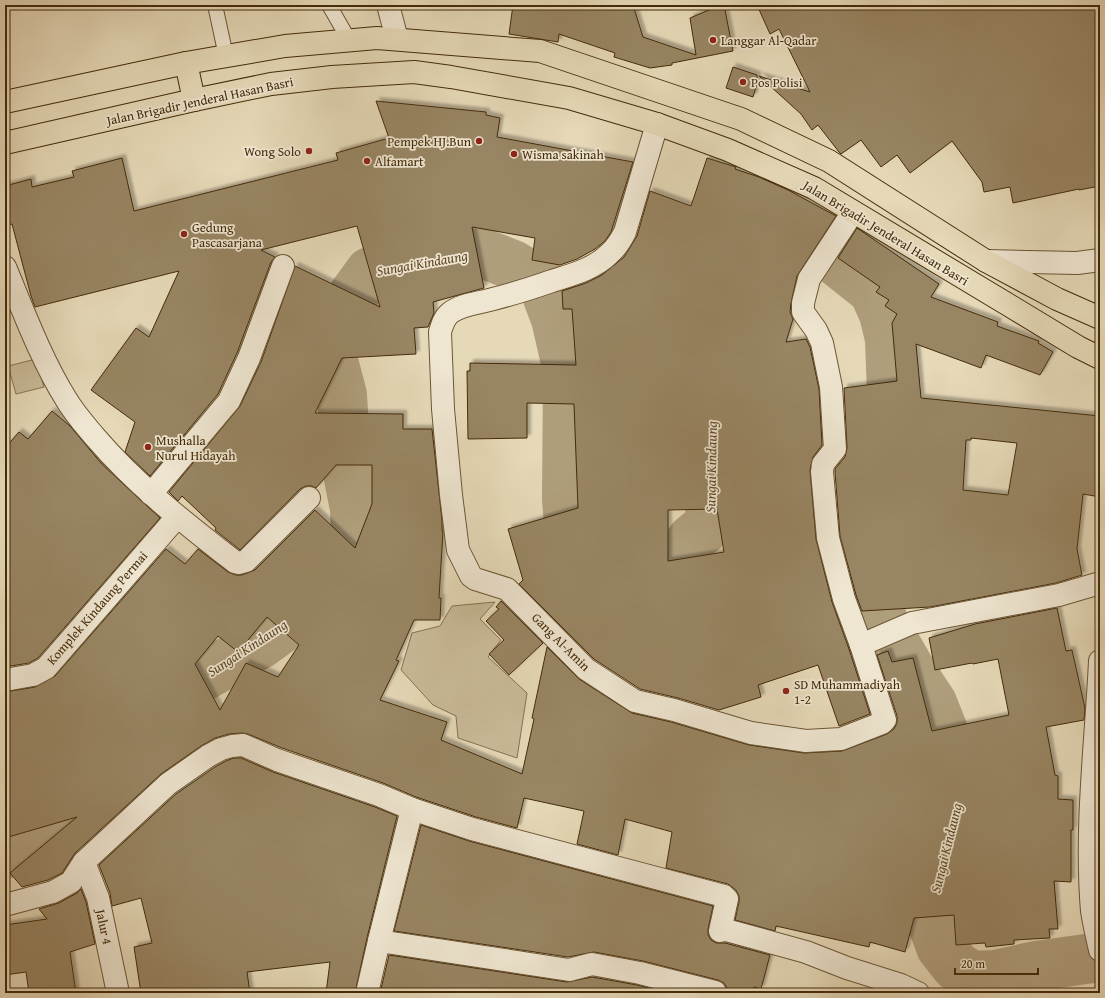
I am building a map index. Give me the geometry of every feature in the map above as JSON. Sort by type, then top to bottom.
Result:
[{"type":"highway","points":[[5,102],[186,63],[285,46],[377,38],[540,51],[741,119],[829,161],[986,261],[1057,299],[1100,318]]},
{"type":"highway","points":[[186,63],[194,100]]},
{"type":"highway","name":"Jalan Brigadir Jenderal Hasan Basri","points":[[5,143],[194,100],[272,84],[332,77],[414,72],[569,98],[656,124],[728,150],[814,188],[1072,343],[1100,358]]},
{"type":"street","points":[[388,5],[397,39]]},
{"type":"street","name":"Gang Al-Amin","points":[[656,124],[625,232],[609,254],[596,264],[572,274],[512,295],[459,308],[450,313],[446,318],[440,332],[443,409],[458,550],[471,576],[475,579],[507,589],[586,669],[635,701],[674,710],[751,733],[806,742],[841,739],[885,720],[868,642]]},
{"type":"street","points":[[853,212],[809,279],[803,303],[803,312],[816,330],[822,343],[831,387],[835,449],[823,464],[822,472],[828,538],[844,599],[868,642],[912,624],[1059,595],[1100,583]]},
{"type":"street","points":[[986,261],[1077,263],[1100,260]]},
{"type":"street","points":[[151,494],[229,401],[249,358],[283,266]]},
{"type":"street","points":[[5,267],[53,377],[75,414],[110,454],[151,494],[177,517],[235,562],[239,563],[246,561],[309,498]]},
{"type":"street","name":"Komplek Kindaung Permai","points":[[5,680],[33,675],[46,668],[177,517]]},
{"type":"street","points":[[1100,661],[1090,823],[1092,913],[1100,950]]},
{"type":"street","points":[[5,905],[53,892],[71,882],[84,862],[168,784],[208,756],[221,749],[243,745],[276,760],[472,829],[724,896],[727,899],[720,931],[726,930],[806,952],[848,968],[901,985],[918,993]]},
{"type":"street","points":[[367,993],[412,809]]},
{"type":"street","name":"Jalur 4","points":[[84,862],[98,898],[118,993]]},
{"type":"street","points":[[379,941],[569,970],[592,964],[640,973],[715,992]]},
{"type":"lane","points":[[214,5],[226,56]]},
{"type":"lane","points":[[329,5],[349,40]]},
{"type":"shaded area","points":[[36,359],[44,387],[16,394],[8,366]]},
{"type":"shaded area","points":[[495,602],[480,619],[501,640],[488,657],[527,693],[517,758],[458,738],[456,716],[433,705],[401,670],[412,633],[440,626],[452,606]]},
{"type":"building","points":[[513,5],[633,5],[643,37],[696,55],[690,18],[724,5],[733,51],[672,63],[672,65],[650,68],[614,57],[615,53],[559,34],[558,42],[509,34]]},
{"type":"building","points":[[757,5],[1100,5],[1100,186],[1013,203],[1010,187],[984,192],[982,182],[952,141],[910,173],[897,155],[881,167],[861,140],[841,154],[818,125],[812,130],[801,114],[759,76],[810,92],[779,29],[770,34]]},
{"type":"building","name":"Pos Polisi","points":[[733,67],[757,75],[757,84],[753,97],[726,88]]},
{"type":"building","points":[[376,101],[486,112],[486,115],[500,118],[497,137],[633,162],[611,232],[605,241],[595,249],[577,259],[560,265],[532,260],[535,238],[472,227],[484,288],[433,302],[434,313],[428,327],[414,328],[416,354],[342,358],[315,413],[403,414],[403,429],[432,429],[443,531],[439,598],[441,598],[440,620],[414,620],[396,660],[399,661],[380,700],[447,722],[441,740],[522,774],[547,647],[579,679],[632,713],[671,722],[749,745],[804,753],[842,751],[887,734],[894,729],[897,723],[897,716],[877,655],[888,651],[892,662],[913,658],[932,731],[1009,715],[998,659],[935,670],[929,638],[975,624],[1057,608],[1066,651],[1072,650],[1085,708],[1084,720],[1046,727],[1055,775],[1058,776],[1058,799],[1073,800],[1073,830],[1071,830],[1071,882],[1054,881],[1058,929],[1049,929],[1050,938],[1014,940],[1014,944],[986,947],[985,943],[956,945],[954,915],[914,918],[905,952],[870,942],[869,947],[776,926],[775,931],[735,920],[739,896],[736,890],[728,884],[666,868],[672,832],[625,819],[618,855],[577,844],[584,811],[524,798],[517,828],[476,817],[416,797],[383,783],[242,733],[229,734],[215,738],[161,774],[75,853],[62,873],[48,880],[22,887],[10,873],[77,817],[5,838],[5,692],[35,687],[55,676],[166,549],[185,564],[198,549],[228,572],[236,575],[242,575],[255,570],[315,510],[355,548],[372,504],[372,465],[336,465],[316,488],[306,486],[300,489],[240,550],[215,530],[216,528],[182,496],[178,501],[169,492],[240,406],[261,362],[295,266],[380,307],[357,226],[261,250],[275,257],[271,262],[237,353],[218,394],[150,476],[125,452],[135,422],[91,390],[136,328],[149,337],[179,271],[35,307],[12,224],[5,226],[5,186],[31,179],[32,187],[74,177],[72,171],[122,158],[134,211],[338,160],[336,153],[389,138]],"holes":[[[267,617],[299,645],[278,677],[246,663],[220,710],[195,664],[218,636],[238,652]]]},
{"type":"building","points":[[707,158],[736,167],[735,169],[759,177],[788,190],[836,216],[797,276],[790,312],[793,319],[786,342],[806,339],[810,347],[819,389],[822,445],[813,457],[810,470],[816,539],[832,602],[870,714],[839,726],[818,665],[758,685],[761,697],[719,710],[640,689],[594,659],[519,584],[523,580],[508,529],[578,508],[574,404],[527,403],[527,438],[468,439],[467,371],[470,371],[470,363],[576,365],[572,309],[563,309],[562,291],[586,283],[602,275],[624,257],[637,236],[650,191],[691,206]],"holes":[[[717,509],[724,552],[668,561],[668,510]]]},
{"type":"building","points":[[857,228],[939,284],[931,297],[998,322],[997,326],[1039,341],[1038,343],[1053,352],[1040,375],[986,355],[981,368],[916,344],[921,398],[1100,416],[1100,497],[1083,494],[1077,549],[1082,575],[1056,583],[930,607],[862,611],[856,595],[840,536],[835,469],[845,457],[847,448],[844,388],[897,381],[892,323],[897,314],[885,306],[889,300],[876,292],[880,287],[838,258]],"holes":[[[971,438],[1017,443],[1008,495],[963,490],[966,440],[971,440]]]},
{"type":"building","points":[[52,411],[70,426],[101,463],[160,518],[38,658],[29,663],[5,667],[5,448],[19,432],[28,439]]},
{"type":"building","points":[[501,601],[543,643],[509,675],[489,654],[504,640],[486,621],[499,609],[496,607]]},
{"type":"building","points":[[234,758],[241,758],[273,772],[397,816],[355,993],[326,993],[330,962],[247,972],[250,993],[141,993],[134,947],[152,943],[141,898],[112,906],[110,893],[99,865],[176,794],[215,767]]},
{"type":"building","points":[[421,825],[469,841],[713,906],[708,929],[708,935],[711,940],[716,943],[725,943],[770,955],[761,989],[754,987],[753,993],[727,993],[727,988],[724,983],[718,980],[643,961],[594,952],[568,957],[394,931]]},
{"type":"building","points":[[81,889],[86,902],[95,944],[70,952],[76,993],[29,993],[26,972],[5,975],[5,925],[47,919],[39,909],[59,903],[77,893]]},
{"type":"building","points":[[389,955],[567,982],[592,977],[637,985],[668,993],[380,993]]},
{"type":"waterway","name":"Sungai Kindaung","points":[[773,228],[795,236],[820,248],[874,291],[884,314],[890,339],[892,395],[891,450]]},
{"type":"waterway","name":"Sungai Kindaung","points":[[5,854],[32,837],[65,825],[90,799],[184,687],[260,644],[278,631],[327,586],[347,563],[356,540],[355,509],[346,463],[342,395],[328,342],[351,298],[370,272],[453,255],[482,253],[513,265],[543,284],[556,319],[568,371],[567,498],[571,552],[588,575],[658,587],[685,576],[691,540],[710,524],[711,441]]},
{"type":"waterway","name":"Sungai Kindaung","points":[[876,541],[874,596],[885,626],[914,676],[932,703],[954,759],[959,796],[939,865],[930,917],[941,947],[956,966],[972,976],[996,975],[1036,966],[1100,957]]},
{"type":"place","name":"Langgar Al-Qadar","points":[[713,40]]},
{"type":"place","name":"Pos Polisi","points":[[743,82]]},
{"type":"place","name":"Pempek HJ.Bun","points":[[479,141]]},
{"type":"place","name":"Wong Solo","points":[[309,151]]},
{"type":"place","name":"Wisma sakinah","points":[[514,154]]},
{"type":"place","name":"Alfamart","points":[[367,161]]},
{"type":"place","name":"Gedung Pascasarjana","points":[[184,234]]},
{"type":"place","name":"Mushalla Nurul Hidayah","points":[[148,447]]},
{"type":"place","name":"SD Muhammadiyah 1-2","points":[[786,691]]}]
